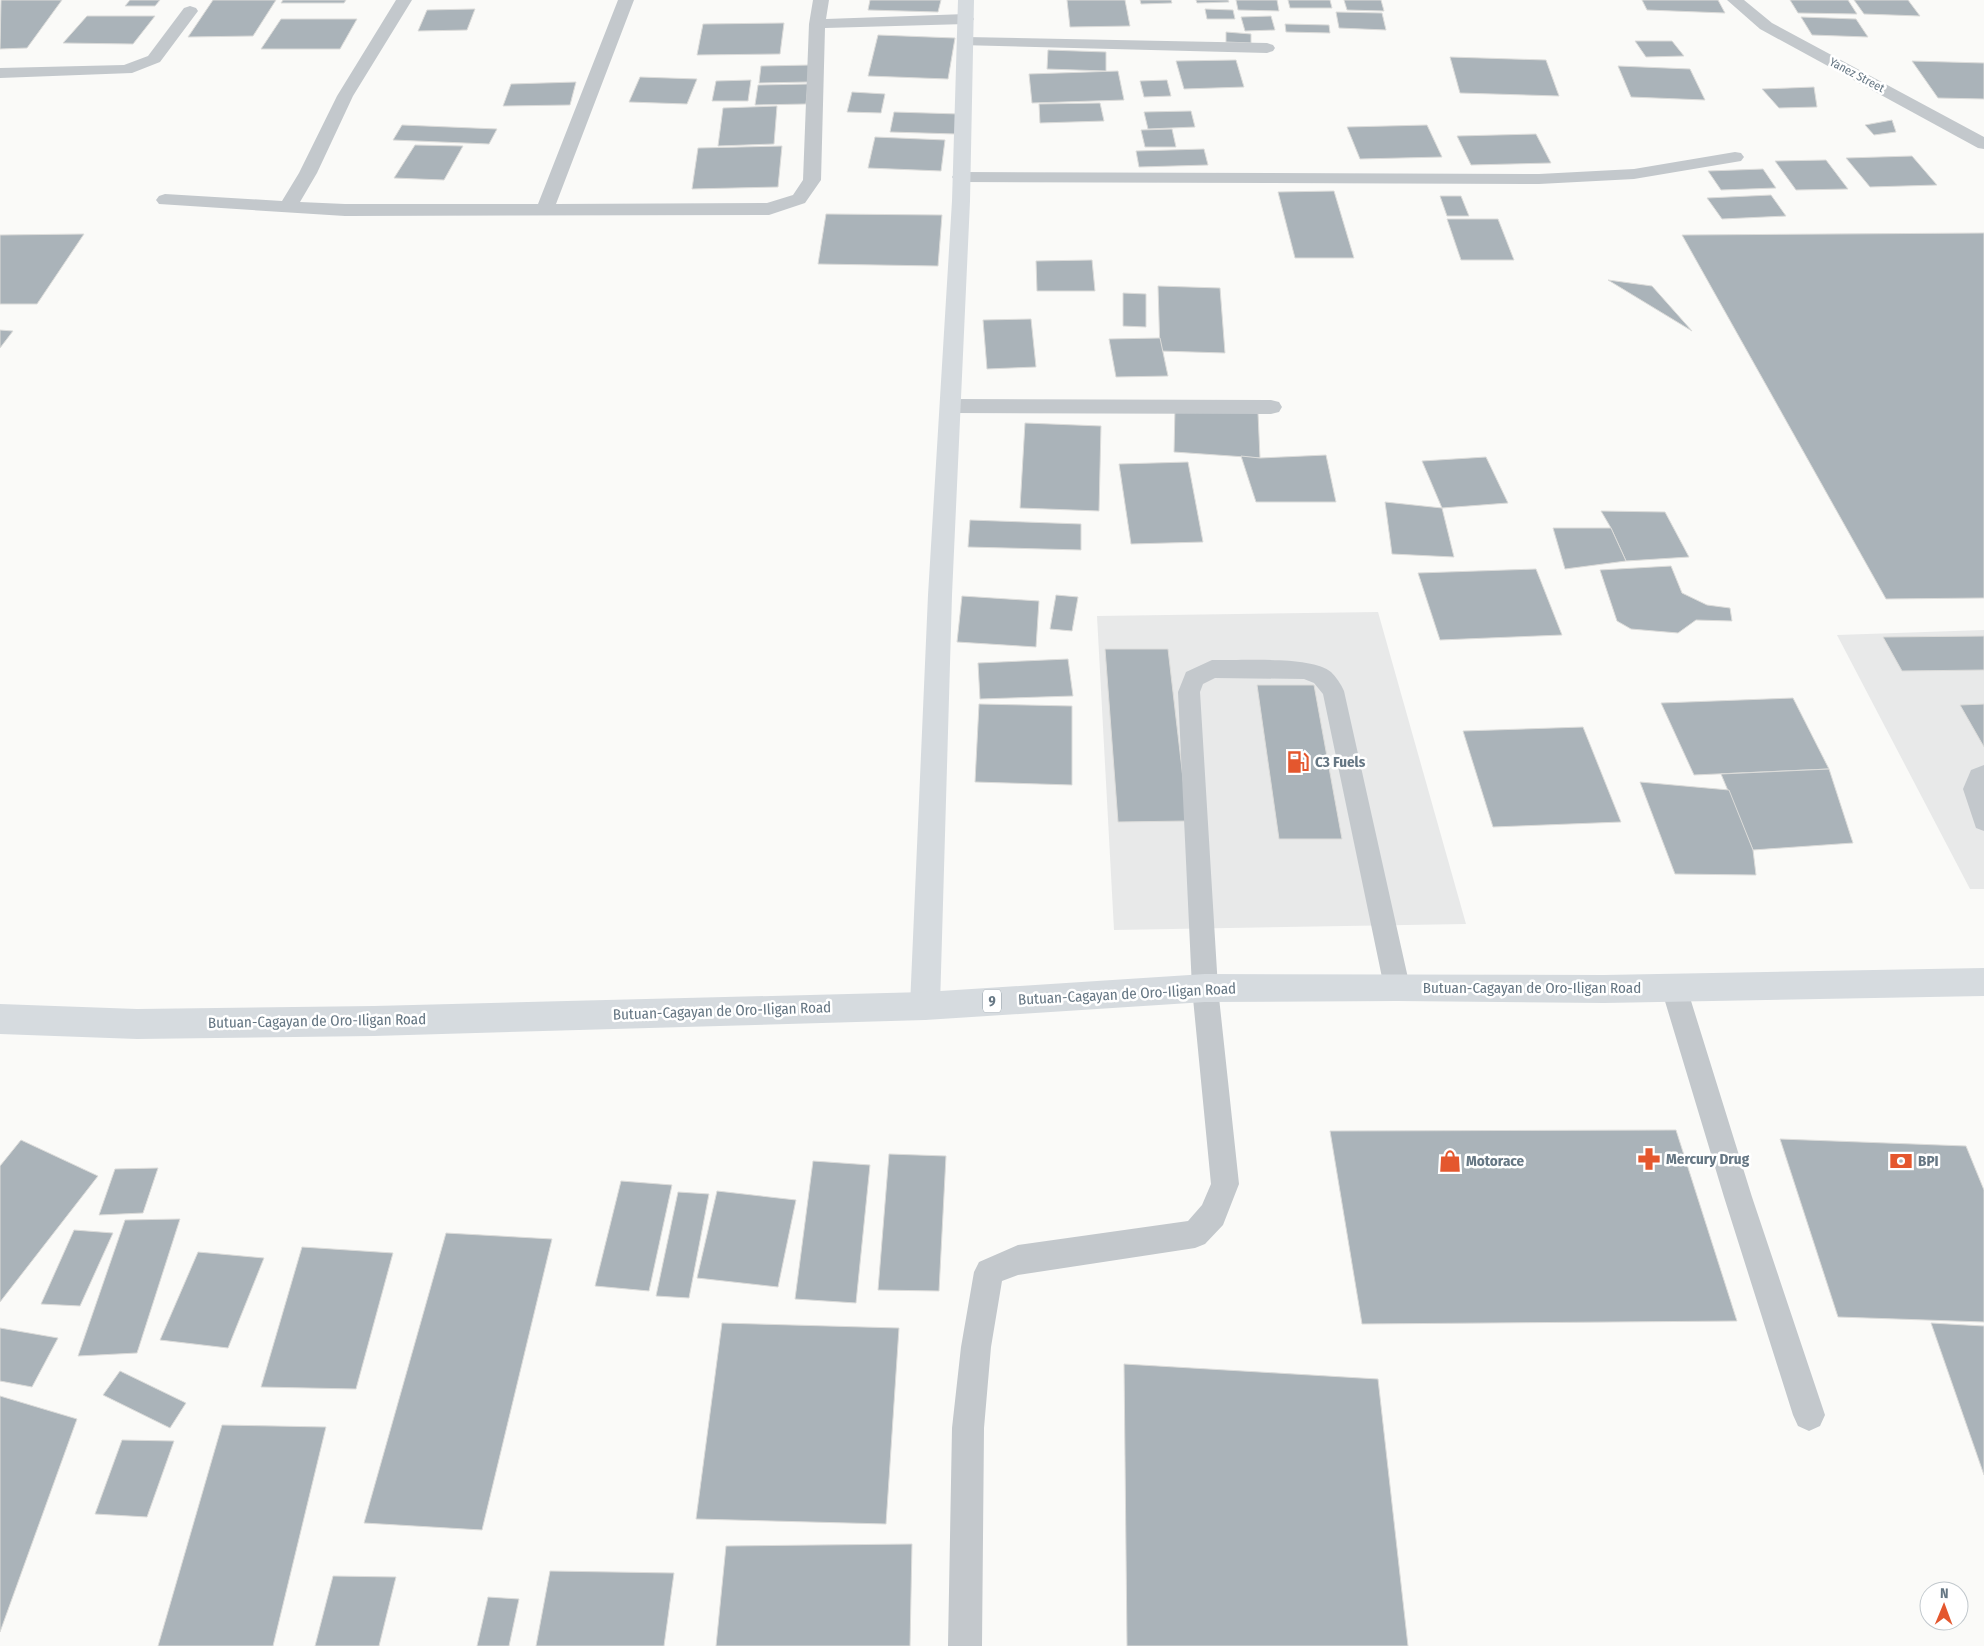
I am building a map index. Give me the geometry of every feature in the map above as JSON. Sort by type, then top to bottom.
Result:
[{"type":"main road","points":[[925,1006],[943,537],[961,177],[966,9]]},
{"type":"main road","name":"Butuan-Cagayan de Oro-Iligan Road","points":[[0,1020],[137,1024],[374,1021],[925,1006],[1206,988],[1397,987],[1604,990],[1984,982]]},
{"type":"street","points":[[288,207],[308,173],[345,96],[404,0]]},
{"type":"street","points":[[545,209],[626,0]]},
{"type":"street","points":[[166,200],[345,210],[769,209],[799,199],[812,180],[817,24],[820,0]]},
{"type":"street","name":"Yanez Street","points":[[1735,0],[1766,26],[1984,144]]},
{"type":"street","points":[[817,24],[966,9]]},
{"type":"street","points":[[0,73],[126,70],[142,66],[154,59],[190,11]]},
{"type":"street","points":[[966,42],[1267,48]]},
{"type":"street","points":[[961,177],[1539,179],[1634,174],[1735,157]]},
{"type":"street","points":[[951,406],[1271,407]]},
{"type":"lane","points":[[965,1646],[968,1428],[976,1347],[989,1272],[1018,1260],[1195,1234],[1212,1215],[1224,1184],[1206,988],[1189,692],[1194,678],[1212,669],[1306,670],[1322,677],[1332,691],[1397,987]]},
{"type":"lane","points":[[1984,775],[1979,777],[1975,789],[1984,822]]},
{"type":"lane","points":[[1674,988],[1738,1198],[1809,1415]]},
{"type":"shaded area","points":[[1378,612],[1466,924],[1114,930],[1097,616]]},
{"type":"shaded area","points":[[1984,630],[1984,889],[1970,889],[1837,635]]},
{"type":"building","points":[[1,0],[62,0],[27,48],[0,49]]},
{"type":"building","points":[[130,0],[160,0],[155,6],[125,6]]},
{"type":"building","points":[[213,0],[276,0],[253,36],[188,37]]},
{"type":"building","points":[[283,0],[346,0],[344,3],[281,3]]},
{"type":"building","points":[[870,0],[941,0],[938,12],[868,10]]},
{"type":"building","points":[[1067,0],[1125,0],[1130,26],[1070,27]]},
{"type":"building","points":[[1140,0],[1171,0],[1172,3],[1141,4]]},
{"type":"building","points":[[1196,0],[1228,0],[1229,2],[1197,3]]},
{"type":"building","points":[[1236,0],[1277,0],[1279,11],[1238,10]]},
{"type":"building","points":[[1288,0],[1330,0],[1332,8],[1290,8]]},
{"type":"building","points":[[1344,0],[1381,0],[1384,11],[1347,10]]},
{"type":"building","points":[[1642,0],[1718,0],[1725,13],[1647,10]]},
{"type":"building","points":[[1790,0],[1848,0],[1857,14],[1798,13]]},
{"type":"building","points":[[1854,0],[1908,0],[1920,16],[1864,14]]},
{"type":"building","points":[[475,9],[467,30],[418,31],[427,10]]},
{"type":"building","points":[[1205,9],[1233,10],[1235,19],[1207,19]]},
{"type":"building","points":[[1336,12],[1382,13],[1386,30],[1339,28]]},
{"type":"building","points":[[87,16],[155,16],[133,44],[63,43]]},
{"type":"building","points":[[1271,16],[1275,30],[1245,31],[1241,17]]},
{"type":"building","points":[[1801,17],[1856,19],[1868,37],[1812,35]]},
{"type":"building","points":[[281,19],[357,19],[340,49],[261,49]]},
{"type":"building","points":[[784,23],[780,54],[697,55],[703,24]]},
{"type":"building","points":[[1285,24],[1329,25],[1330,33],[1286,32]]},
{"type":"building","points":[[1226,32],[1251,34],[1251,43],[1226,42]]},
{"type":"building","points":[[878,35],[955,38],[948,79],[868,76]]},
{"type":"building","points":[[1635,41],[1672,41],[1684,56],[1646,57]]},
{"type":"building","points":[[1048,50],[1106,52],[1106,71],[1047,69]]},
{"type":"building","points":[[1450,57],[1546,60],[1559,96],[1460,93]]},
{"type":"building","points":[[1236,60],[1244,87],[1184,89],[1176,61]]},
{"type":"building","points":[[1912,61],[1984,63],[1984,99],[1938,98]]},
{"type":"building","points":[[811,65],[809,82],[759,83],[761,66]]},
{"type":"building","points":[[1618,66],[1690,69],[1705,100],[1631,97]]},
{"type":"building","points":[[1118,71],[1124,100],[1032,103],[1029,74]]},
{"type":"building","points":[[640,77],[697,79],[687,104],[629,102]]},
{"type":"building","points":[[751,80],[748,101],[712,101],[716,81]]},
{"type":"building","points":[[1167,80],[1171,96],[1144,97],[1140,81]]},
{"type":"building","points":[[576,82],[570,105],[503,106],[511,84]]},
{"type":"building","points":[[808,84],[806,104],[755,105],[758,85]]},
{"type":"building","points":[[1814,87],[1817,107],[1779,108],[1762,89]]},
{"type":"building","points":[[852,92],[885,94],[881,113],[847,112]]},
{"type":"building","points":[[1100,103],[1104,121],[1040,123],[1039,104]]},
{"type":"building","points":[[777,106],[774,144],[718,146],[723,108]]},
{"type":"building","points":[[1191,111],[1195,127],[1148,129],[1144,112]]},
{"type":"building","points":[[894,112],[959,114],[956,134],[890,132]]},
{"type":"building","points":[[1892,120],[1896,132],[1874,135],[1865,125]]},
{"type":"building","points":[[402,125],[497,129],[489,144],[393,140]]},
{"type":"building","points":[[1427,125],[1442,157],[1360,159],[1347,127]]},
{"type":"building","points":[[1172,129],[1176,147],[1145,147],[1141,130]]},
{"type":"building","points":[[1536,134],[1551,163],[1471,165],[1457,136]]},
{"type":"building","points":[[875,137],[945,140],[941,171],[868,168]]},
{"type":"building","points":[[415,145],[463,146],[444,180],[394,178]]},
{"type":"building","points":[[782,146],[778,187],[692,189],[698,148]]},
{"type":"building","points":[[1204,149],[1208,165],[1139,167],[1136,151]]},
{"type":"building","points":[[1912,156],[1937,185],[1870,187],[1846,158]]},
{"type":"building","points":[[1826,160],[1848,189],[1796,190],[1775,161]]},
{"type":"building","points":[[1763,169],[1776,188],[1721,190],[1708,171]]},
{"type":"building","points":[[1334,191],[1354,258],[1295,258],[1278,192]]},
{"type":"building","points":[[1771,195],[1786,216],[1722,219],[1707,198]]},
{"type":"building","points":[[1440,196],[1461,196],[1469,216],[1447,216]]},
{"type":"building","points":[[826,214],[942,215],[938,266],[818,264]]},
{"type":"building","points":[[1447,219],[1498,219],[1514,260],[1461,260]]},
{"type":"building","points":[[1984,233],[1984,598],[1886,599],[1682,235]]},
{"type":"building","points":[[84,234],[37,304],[0,304],[0,235]]},
{"type":"building","points":[[1092,260],[1095,291],[1037,291],[1036,261]]},
{"type":"building","points":[[1608,280],[1652,286],[1692,331]]},
{"type":"building","points":[[1158,286],[1220,288],[1225,353],[1160,351]]},
{"type":"building","points":[[1123,293],[1146,294],[1146,327],[1123,326]]},
{"type":"building","points":[[1031,319],[1036,367],[987,369],[983,320]]},
{"type":"building","points":[[0,330],[13,331],[0,348]]},
{"type":"building","points":[[1160,338],[1168,376],[1116,377],[1109,339]]},
{"type":"building","points":[[1175,408],[1258,413],[1260,458],[1174,452]]},
{"type":"building","points":[[1025,423],[1101,426],[1099,511],[1020,508]]},
{"type":"building","points":[[1326,455],[1336,502],[1256,502],[1241,456],[1260,458]]},
{"type":"building","points":[[1486,457],[1508,503],[1442,508],[1422,461]]},
{"type":"building","points":[[1188,462],[1203,542],[1131,544],[1119,464]]},
{"type":"building","points":[[1385,502],[1442,508],[1454,557],[1392,554]]},
{"type":"building","points":[[1601,511],[1665,512],[1689,557],[1626,561]]},
{"type":"building","points":[[970,520],[1081,524],[1081,550],[968,547]]},
{"type":"building","points":[[1553,528],[1611,528],[1626,561],[1565,569]]},
{"type":"building","points":[[1671,566],[1682,593],[1707,605],[1730,608],[1732,621],[1696,620],[1678,633],[1631,629],[1617,621],[1600,570]]},
{"type":"building","points":[[1536,569],[1562,635],[1440,640],[1418,573]]},
{"type":"building","points":[[1056,595],[1078,597],[1072,631],[1050,629]]},
{"type":"building","points":[[962,596],[1039,601],[1036,647],[957,642]]},
{"type":"building","points":[[1984,636],[1984,670],[1902,671],[1883,637]]},
{"type":"building","points":[[1105,649],[1168,649],[1188,821],[1118,822]]},
{"type":"building","points":[[1068,659],[1073,696],[980,699],[978,663]]},
{"type":"building","name":"C3 Fuels","points":[[1257,685],[1314,685],[1342,839],[1279,839]]},
{"type":"building","points":[[1793,698],[1829,769],[1694,775],[1661,703]]},
{"type":"building","points":[[979,704],[1072,706],[1072,785],[975,782]]},
{"type":"building","points":[[1984,704],[1984,747],[1960,705]]},
{"type":"building","points":[[1583,727],[1621,822],[1493,827],[1463,731]]},
{"type":"building","points":[[1829,769],[1853,843],[1753,850],[1721,774]]},
{"type":"building","points":[[1640,782],[1729,790],[1753,850],[1756,875],[1675,874]]},
{"type":"building","points":[[1676,1130],[1737,1321],[1362,1324],[1330,1131]]},
{"type":"building","points":[[1780,1139],[1966,1146],[1984,1190],[1984,1322],[1838,1317]]},
{"type":"building","points":[[21,1140],[98,1176],[0,1302],[0,1166]]},
{"type":"building","points":[[889,1154],[946,1156],[939,1291],[878,1290]]},
{"type":"building","points":[[813,1161],[870,1165],[856,1303],[795,1299]]},
{"type":"building","points":[[158,1168],[143,1213],[99,1215],[115,1169]]},
{"type":"building","points":[[621,1181],[672,1185],[649,1291],[595,1286]]},
{"type":"building","points":[[717,1191],[796,1200],[778,1287],[697,1278]]},
{"type":"building","points":[[678,1192],[709,1194],[689,1298],[656,1296]]},
{"type":"building","points":[[180,1219],[137,1353],[78,1356],[125,1220]]},
{"type":"building","points":[[74,1230],[113,1233],[80,1306],[41,1304]]},
{"type":"building","points":[[446,1233],[552,1239],[482,1530],[364,1523]]},
{"type":"building","points":[[302,1247],[393,1253],[356,1389],[261,1387]]},
{"type":"building","points":[[198,1252],[264,1258],[228,1348],[160,1340]]},
{"type":"building","points":[[722,1323],[899,1328],[886,1524],[696,1519]]},
{"type":"building","points":[[1931,1323],[1984,1326],[1984,1475]]},
{"type":"building","points":[[0,1328],[58,1338],[32,1387],[0,1381]]},
{"type":"building","points":[[1124,1364],[1378,1379],[1408,1646],[1127,1646]]},
{"type":"building","points":[[120,1371],[186,1403],[170,1428],[103,1395]]},
{"type":"building","points":[[0,1396],[77,1419],[0,1632]]},
{"type":"building","points":[[222,1425],[326,1427],[273,1646],[158,1646]]},
{"type":"building","points":[[122,1440],[174,1441],[147,1517],[95,1514]]},
{"type":"building","points":[[912,1544],[910,1646],[716,1646],[726,1546]]},
{"type":"building","points":[[550,1571],[674,1573],[664,1646],[536,1646]]},
{"type":"building","points":[[333,1576],[396,1577],[379,1646],[315,1646]]},
{"type":"building","points":[[488,1597],[519,1599],[509,1646],[477,1646]]},
{"type":"place","name":"C3 Fuels","points":[[1298,762]]},
{"type":"place","name":"Mercury Drug","points":[[1649,1159]]},
{"type":"place","name":"Motorace","points":[[1450,1161]]},
{"type":"place","name":"BPI","points":[[1901,1161]]}]
